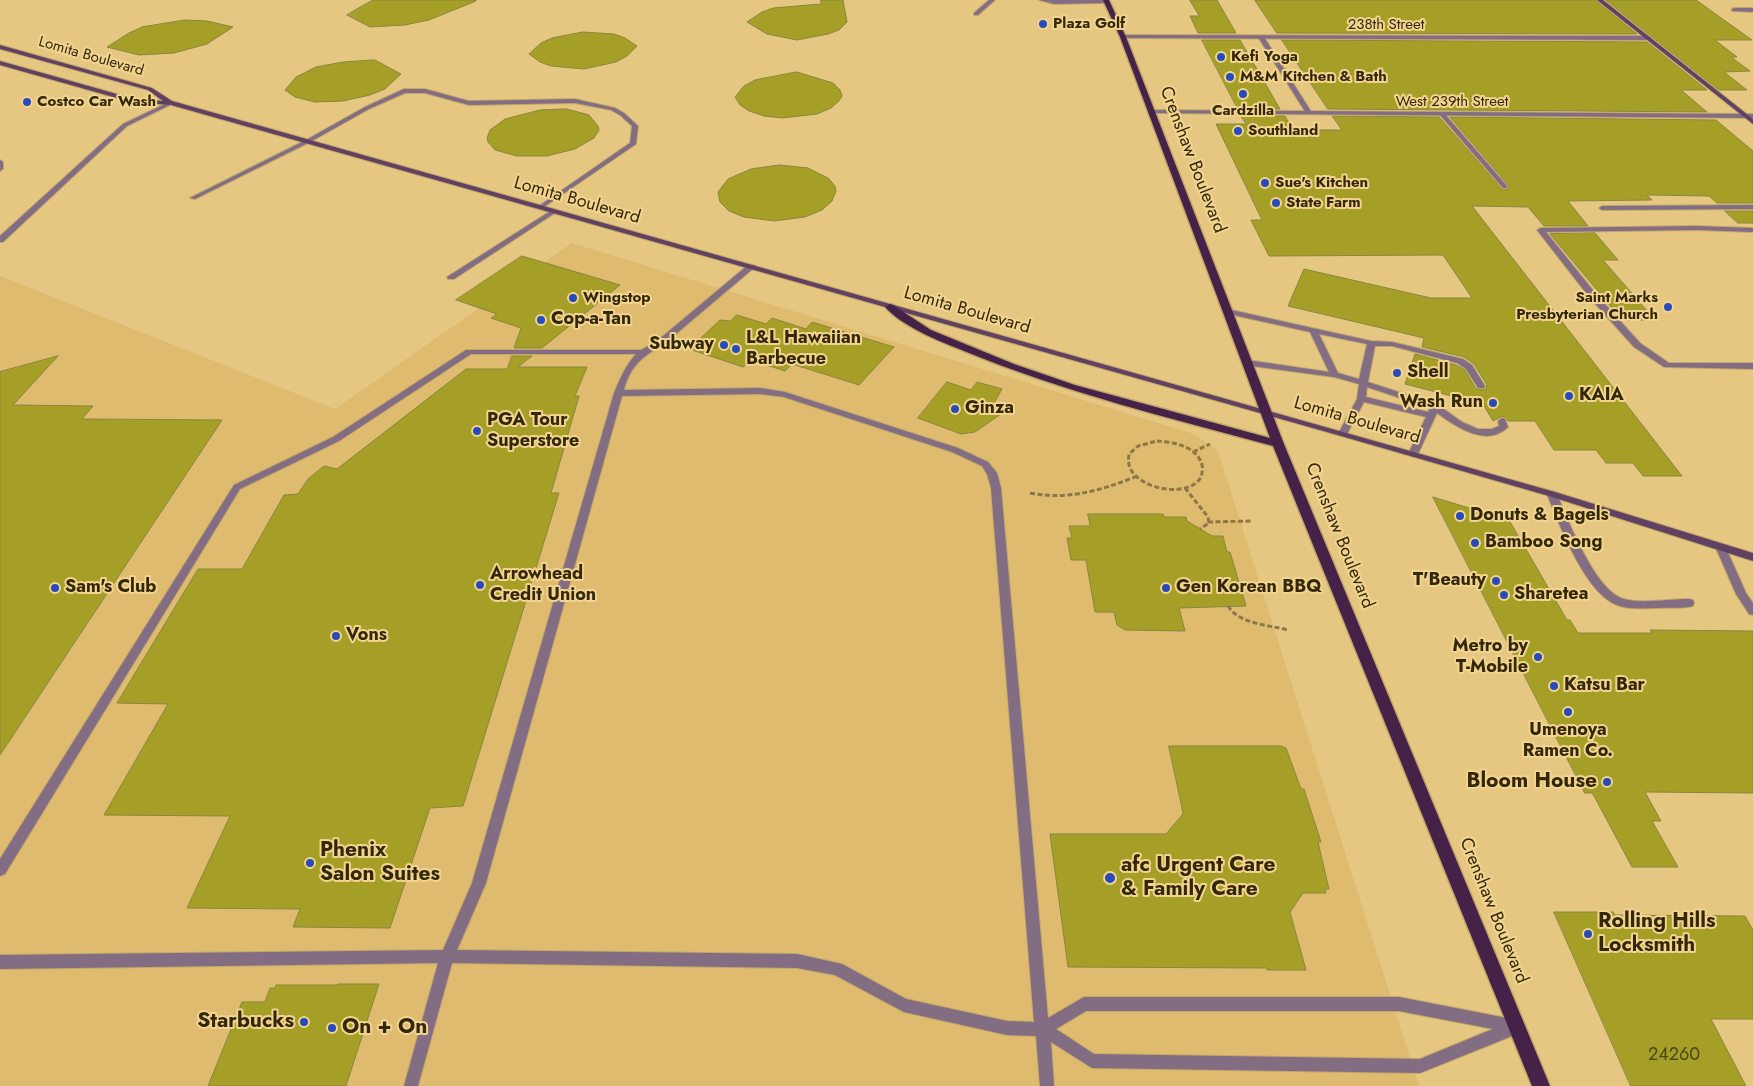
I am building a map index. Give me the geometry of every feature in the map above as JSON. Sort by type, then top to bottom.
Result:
[{"type":"main road","name":"Crenshaw Boulevard","points":[[1106,0],[1123,37],[1278,444],[1541,1086]]},
{"type":"main road","points":[[1600,0],[1750,116],[1753,122]]},
{"type":"main road","name":"Lomita Boulevard","points":[[0,47],[150,89],[171,102]]},
{"type":"main road","name":"Lomita Boulevard","points":[[1,64],[131,100],[171,102],[1413,454],[1552,494],[1753,556]]},
{"type":"main road","points":[[890,307],[927,332],[1019,369],[1071,387],[1278,444]]},
{"type":"street","points":[[976,14],[992,0]]},
{"type":"street","points":[[1042,0],[1054,2],[1106,0]]},
{"type":"street","points":[[1734,10],[1753,10]]},
{"type":"street","name":"238th Street","points":[[1123,37],[1648,38]]},
{"type":"street","points":[[1261,37],[1309,113]]},
{"type":"street","points":[[193,198],[308,142],[367,108],[404,91],[425,91],[469,103],[575,101],[622,114],[634,126],[633,144],[542,207]]},
{"type":"street","points":[[0,240],[126,125],[171,102]]},
{"type":"street","name":"West 239th Street","points":[[1152,112],[1750,116]]},
{"type":"street","points":[[1442,114],[1504,187]]},
{"type":"street","points":[[0,162],[0,169]]},
{"type":"street","points":[[1602,208],[1753,207]]},
{"type":"street","points":[[451,277],[554,211]]},
{"type":"street","points":[[1753,230],[1696,228],[1541,230],[1593,296],[1637,345],[1667,365],[1753,366]]},
{"type":"street","points":[[411,1086],[447,956],[479,883],[622,381],[631,366],[643,352],[660,343],[751,267]]},
{"type":"street","points":[[1227,311],[1371,343],[1392,344],[1460,361],[1469,367],[1481,386]]},
{"type":"street","points":[[1314,331],[1335,375]]},
{"type":"street","points":[[1343,434],[1361,399],[1371,343]]},
{"type":"street","points":[[0,870],[237,487],[336,439],[469,352],[643,352]]},
{"type":"street","points":[[1247,363],[1335,375],[1363,383],[1432,411],[1462,428],[1478,433],[1496,432],[1504,427],[1502,420]]},
{"type":"street","points":[[618,393],[760,391],[785,395],[954,450],[985,464],[992,473],[996,488],[1047,1086]]},
{"type":"street","points":[[1361,399],[1432,411]]},
{"type":"street","points":[[1413,454],[1432,411]]},
{"type":"street","points":[[1552,494],[1575,549],[1608,598],[1620,602],[1689,603]]},
{"type":"street","points":[[1720,546],[1741,594],[1753,611]]},
{"type":"street","points":[[0,962],[447,956],[797,961],[837,970],[904,1005],[1007,1028],[1043,1029],[1092,1061],[1420,1066],[1517,1026]]},
{"type":"street","points":[[1043,1029],[1084,1004],[1399,1004],[1517,1026]]},
{"type":"path","points":[[1157,441],[1170,442],[1193,452],[1203,465],[1204,473],[1200,480],[1185,488],[1158,488],[1145,483],[1135,477],[1129,469],[1127,460],[1129,453],[1135,446],[1157,441]]},
{"type":"path","points":[[1193,452],[1211,443],[1218,443]]},
{"type":"path","points":[[1030,493],[1051,497],[1084,495],[1135,477]]},
{"type":"path","points":[[1185,488],[1208,517],[1208,522]]},
{"type":"path","points":[[1200,529],[1208,522],[1252,521]]},
{"type":"path","points":[[1228,606],[1232,613],[1242,619],[1288,630]]},
{"type":"shaded area","points":[[572,243],[1194,434],[1218,451],[1419,1086],[0,1086],[0,276],[335,409]]},
{"type":"building","points":[[373,0],[476,1],[429,20],[405,25],[370,27],[347,15]]},
{"type":"building","points":[[821,0],[843,0],[847,22],[839,30],[797,40],[767,34],[747,22],[762,12],[773,8],[821,4]]},
{"type":"building","points":[[1190,0],[1217,0],[1236,33],[1198,33],[1190,16],[1199,16]]},
{"type":"building","points":[[1255,0],[1595,0],[1637,34],[1277,33]]},
{"type":"building","points":[[1606,0],[1696,0],[1752,40],[1715,40],[1737,57],[1731,57],[1750,71],[1724,72],[1747,90],[1719,90]]},
{"type":"building","points":[[185,20],[207,21],[233,27],[207,44],[174,53],[139,55],[107,47],[142,27]]},
{"type":"building","points":[[583,32],[614,34],[625,38],[637,46],[627,56],[616,62],[584,69],[551,66],[540,62],[529,54],[541,43],[552,38]]},
{"type":"building","points":[[1202,40],[1240,40],[1280,109],[1238,109]]},
{"type":"building","points":[[1282,40],[1647,42],[1707,90],[1681,90],[1707,112],[1328,109]]},
{"type":"building","points":[[375,60],[401,74],[385,89],[370,95],[343,101],[315,102],[295,97],[285,90],[296,77],[316,67],[343,62]]},
{"type":"building","points":[[797,72],[833,83],[840,90],[842,96],[839,101],[831,108],[817,114],[782,118],[764,116],[749,111],[740,105],[735,97],[744,86],[755,80]]},
{"type":"building","points":[[567,109],[589,115],[599,130],[594,138],[575,149],[547,156],[517,156],[495,150],[488,142],[487,138],[490,130],[505,119],[540,110]]},
{"type":"building","points":[[1241,116],[1285,116],[1293,130],[1342,130],[1332,116],[1439,117],[1503,190],[1508,189],[1508,185],[1450,117],[1716,120],[1753,151],[1753,203],[1717,203],[1709,196],[1647,195],[1652,200],[1568,201],[1588,226],[1544,226],[1528,207],[1472,206],[1682,476],[1643,476],[1633,463],[1606,463],[1596,450],[1554,450],[1535,421],[1508,421],[1503,416],[1493,421],[1483,404],[1405,384],[1415,354],[1456,365],[1465,370],[1476,389],[1486,389],[1487,385],[1474,364],[1464,357],[1422,347],[1424,338],[1288,306],[1304,269],[1431,298],[1472,298],[1443,255],[1269,256],[1251,220],[1262,220],[1216,124],[1246,124]]},
{"type":"building","points":[[780,165],[808,168],[828,178],[835,186],[836,191],[832,201],[822,210],[805,217],[774,221],[744,217],[729,211],[720,202],[718,192],[728,179],[751,169]]},
{"type":"building","points":[[1725,211],[1753,211],[1753,223],[1738,223]]},
{"type":"building","points":[[1595,233],[1618,260],[1603,260],[1655,320],[1622,320],[1550,234]]},
{"type":"building","points":[[522,256],[620,285],[542,348],[514,348],[521,328],[491,318],[497,314],[456,300]]},
{"type":"building","points":[[737,315],[766,324],[772,318],[806,329],[812,322],[894,347],[859,385],[792,364],[785,371],[751,360],[743,367],[689,349],[720,320],[730,321]]},
{"type":"building","name":"Sam's Club","points":[[58,356],[13,405],[93,406],[82,419],[222,420],[0,755],[0,372]]},
{"type":"building","name":"Vons","points":[[512,356],[532,356],[518,367],[587,367],[575,396],[579,396],[551,493],[559,493],[463,806],[430,808],[390,928],[293,927],[300,909],[187,908],[230,816],[104,815],[168,704],[117,703],[198,569],[242,569],[284,495],[298,494],[308,479],[324,466],[337,469],[466,369],[507,369]]},
{"type":"building","points":[[947,382],[971,390],[977,382],[1002,389],[989,412],[1001,414],[975,432],[961,434],[918,418]]},
{"type":"building","points":[[1433,497],[1509,520],[1567,620],[1570,620],[1578,633],[1652,633],[1650,630],[1753,631],[1753,793],[1645,792],[1661,821],[1652,821],[1678,867],[1632,867],[1594,796],[1592,793],[1585,793]]},
{"type":"building","name":"Gen Korean BBQ","points":[[1088,514],[1163,514],[1164,517],[1186,517],[1187,521],[1212,536],[1223,536],[1227,552],[1230,552],[1246,606],[1179,608],[1185,631],[1125,630],[1117,625],[1114,612],[1095,612],[1086,560],[1071,560],[1067,538],[1072,538],[1069,526],[1090,526]]},
{"type":"building","points":[[1169,746],[1281,746],[1286,748],[1301,789],[1304,789],[1321,842],[1318,842],[1329,889],[1325,889],[1326,893],[1303,893],[1290,912],[1306,970],[1267,970],[1267,968],[1068,967],[1050,834],[1166,834],[1183,814]]},
{"type":"building","points":[[1554,912],[1613,912],[1615,915],[1745,916],[1753,930],[1753,1019],[1711,1019],[1746,1086],[1631,1086]]},
{"type":"building","points":[[379,984],[346,1086],[208,1086],[242,1002],[265,1002],[270,988],[275,988],[276,985]]},
{"type":"place","name":"Plaza Golf","points":[[1043,24]]},
{"type":"place","name":"Kefi Yoga","points":[[1221,57]]},
{"type":"place","name":"M&M Kitchen & Bath","points":[[1230,77]]},
{"type":"place","name":"Cardzilla","points":[[1243,94]]},
{"type":"place","name":"Costco Car Wash","points":[[27,102]]},
{"type":"place","name":"Southland","points":[[1238,131]]},
{"type":"place","name":"Sue's Kitchen","points":[[1265,183]]},
{"type":"place","name":"State Farm","points":[[1276,203]]},
{"type":"place","name":"Wingstop","points":[[573,298]]},
{"type":"place","name":"Saint Marks Presbyterian Church","points":[[1668,307]]},
{"type":"place","name":"Cop-a-Tan","points":[[541,320]]},
{"type":"place","name":"Subway","points":[[724,345]]},
{"type":"place","name":"L&L Hawaiian Barbecue","points":[[736,349]]},
{"type":"place","name":"Shell","points":[[1397,373]]},
{"type":"place","name":"KAIA","points":[[1569,396]]},
{"type":"place","name":"Wash Run","points":[[1493,403]]},
{"type":"place","name":"Ginza","points":[[955,409]]},
{"type":"place","name":"PGA Tour Superstore","points":[[477,431]]},
{"type":"place","name":"Donuts & Bagels","points":[[1460,516]]},
{"type":"place","name":"Bamboo Song","points":[[1475,543]]},
{"type":"place","name":"T'Beauty","points":[[1496,581]]},
{"type":"place","name":"Arrowhead Credit Union","points":[[480,585]]},
{"type":"place","name":"Sam's Club","points":[[55,588]]},
{"type":"place","name":"Gen Korean BBQ","points":[[1166,588]]},
{"type":"place","name":"Sharetea","points":[[1504,595]]},
{"type":"place","name":"Vons","points":[[336,636]]},
{"type":"place","name":"Metro by T-Mobile","points":[[1538,657]]},
{"type":"place","name":"Katsu Bar","points":[[1554,686]]},
{"type":"place","name":"Umenoya Ramen Co.","points":[[1568,712]]},
{"type":"place","name":"Bloom House","points":[[1607,782]]},
{"type":"place","name":"Phenix Salon Suites","points":[[310,863]]},
{"type":"place","name":"afc Urgent Care & Family Care","points":[[1110,878]]},
{"type":"place","name":"Rolling Hills Locksmith","points":[[1588,934]]},
{"type":"place","name":"Starbucks","points":[[304,1022]]},
{"type":"place","name":"On + On","points":[[332,1028]]}]
